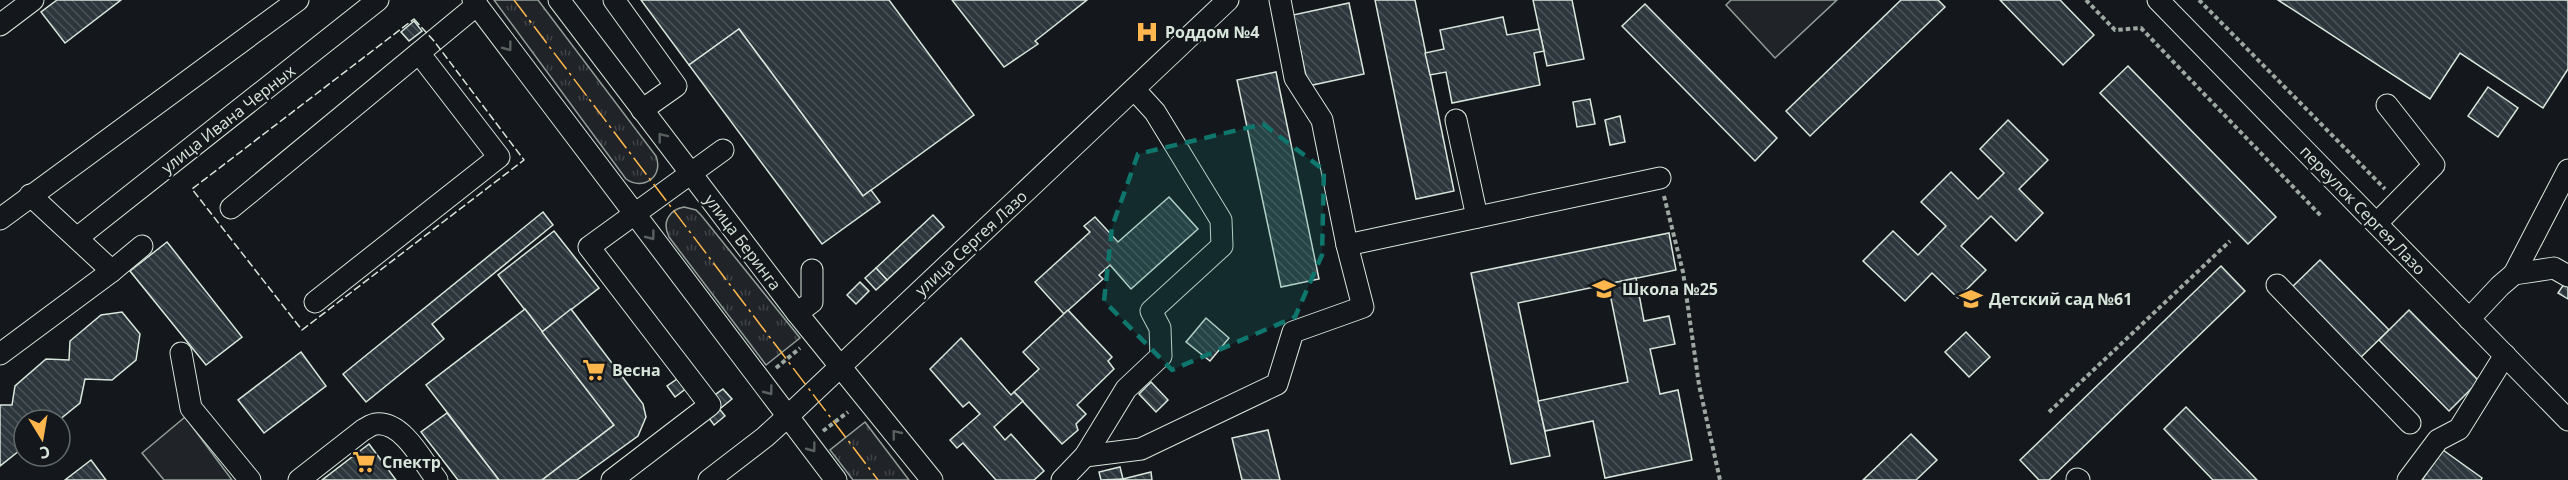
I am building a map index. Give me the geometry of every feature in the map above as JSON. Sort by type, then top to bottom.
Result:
[{"type":"street","points":[[0,25],[33,0]]},
{"type":"street","points":[[0,219],[298,0]]},
{"type":"street","name":"улица Ивана Черных","points":[[78,238],[378,0]]},
{"type":"street","name":"улица Беринга","points":[[559,0],[797,313],[932,480]]},
{"type":"street","points":[[614,0],[676,86],[642,110]]},
{"type":"street","name":"улица Сергея Лазо","points":[[709,480],[765,437],[788,416],[1228,0]]},
{"type":"street","points":[[1085,456],[1141,448],[1277,384],[1293,332],[1363,307],[1347,245],[1322,120],[1295,78],[1280,0]]},
{"type":"street","name":"переулок Сергея Лазо","points":[[2158,0],[2568,420]]},
{"type":"street","points":[[231,208],[418,53],[475,2],[836,480]]},
{"type":"street","points":[[315,302],[499,157],[418,53]]},
{"type":"street","points":[[1062,480],[1085,456],[1126,389],[1161,356],[1160,328],[1151,311],[1222,246],[1221,220],[1155,112],[1134,89]]},
{"type":"street","points":[[2377,223],[2434,165],[2387,105]]},
{"type":"street","points":[[1456,120],[1477,217]]},
{"type":"street","points":[[612,480],[710,405],[589,247],[723,150]]},
{"type":"street","points":[[2469,319],[2500,285],[2514,274],[2568,170]]},
{"type":"street","points":[[1347,245],[1660,178]]},
{"type":"street","points":[[30,195],[112,271]]},
{"type":"street","points":[[0,354],[142,246]]},
{"type":"street","points":[[2514,274],[2554,268],[2568,276]]},
{"type":"street","points":[[797,313],[812,302],[812,270]]},
{"type":"street","points":[[2277,285],[2410,423]]},
{"type":"street","points":[[181,353],[191,408],[250,480]]},
{"type":"street","points":[[2408,480],[2438,440],[2459,429],[2505,356]]},
{"type":"street","points":[[298,480],[375,423],[391,426],[402,434],[437,480]]},
{"type":"path","points":[[2086,0],[2115,30],[2141,28],[2322,217]]},
{"type":"path","points":[[2199,0],[2398,202]]},
{"type":"path","points":[[1660,178],[1683,272],[1699,385],[1720,480]]},
{"type":"path","points":[[2049,412],[2230,241]]},
{"type":"path","points":[[771,372],[803,345]]},
{"type":"path","points":[[818,435],[848,412]]},
{"type":"highlighted area","points":[[1263,124],[1324,170],[1322,255],[1295,317],[1172,370],[1104,301],[1112,227],[1138,154]]},
{"type":"green space","points":[[494,0],[538,0],[656,156],[658,164],[655,176],[645,183],[626,179]]},
{"type":"green space","points":[[1731,0],[1837,0],[1775,58],[1726,5]]},
{"type":"green space","points":[[684,207],[696,210],[701,215],[800,338],[766,365],[669,237],[666,222],[670,214]]},
{"type":"green space","points":[[185,417],[232,480],[164,480],[142,453]]},
{"type":"green space","points":[[865,422],[909,480],[853,480],[830,450]]},
{"type":"building","points":[[57,0],[121,0],[65,43],[41,12]]},
{"type":"building","points":[[641,0],[889,0],[974,115],[863,196],[739,29],[689,65]]},
{"type":"building","points":[[952,0],[1087,0],[1035,41],[1038,44],[1004,67]]},
{"type":"building","points":[[1375,0],[1415,0],[1454,191],[1416,199]]},
{"type":"building","points":[[1533,0],[1572,0],[1584,59],[1547,66]]},
{"type":"building","points":[[1901,0],[1938,0],[1945,7],[1810,136],[1786,111]]},
{"type":"building","points":[[2000,0],[2060,0],[2094,35],[2063,65]]},
{"type":"building","points":[[2278,0],[2568,0],[2568,69],[2543,108],[2460,53],[2430,99]]},
{"type":"building","points":[[1349,3],[1364,74],[1308,86],[1293,15]]},
{"type":"building","points":[[1645,4],[1777,138],[1755,161],[1622,26]]},
{"type":"building","points":[[1503,17],[1507,35],[1539,29],[1544,51],[1534,53],[1540,85],[1452,103],[1446,72],[1430,75],[1425,53],[1444,49],[1440,30]]},
{"type":"building","points":[[414,21],[422,31],[409,41],[401,32]]},
{"type":"building","points":[[739,29],[863,196],[871,190],[880,202],[822,244],[689,65]]},
{"type":"building","points":[[2128,66],[2276,217],[2248,244],[2100,93]]},
{"type":"building","points":[[1276,72],[1319,279],[1281,287],[1237,80]]},
{"type":"building","points":[[2488,87],[2518,108],[2498,137],[2468,116]]},
{"type":"building","points":[[1590,99],[1595,124],[1577,127],[1573,102]]},
{"type":"building","points":[[1620,116],[1625,142],[1610,145],[1605,120]]},
{"type":"building","points":[[2008,120],[2048,160],[2019,189],[2043,213],[2016,241],[1991,216],[1961,246],[1986,270],[1958,298],[1932,273],[1905,301],[1863,261],[1893,231],[1918,255],[1946,226],[1921,202],[1951,172],[1978,199],[2004,173],[1980,149]]},
{"type":"building","points":[[1169,197],[1198,229],[1131,289],[1110,265],[1099,275],[1103,279],[1064,314],[1035,282],[1090,232],[1084,226],[1095,217],[1118,242]]},
{"type":"building","points":[[543,212],[553,225],[432,324],[444,339],[366,402],[343,374]]},
{"type":"building","points":[[933,215],[944,227],[887,280],[876,268]]},
{"type":"building","points":[[554,231],[599,288],[542,332],[498,275]]},
{"type":"building","points":[[1669,233],[1676,270],[1518,303],[1550,456],[1511,464],[1471,273]]},
{"type":"building","points":[[167,242],[242,337],[206,365],[130,271]]},
{"type":"building","points":[[2320,260],[2389,330],[2358,360],[2289,290]]},
{"type":"building","points":[[2221,266],[2245,291],[2049,480],[2039,480],[2020,460]]},
{"type":"building","points":[[876,268],[887,280],[876,290],[865,278]]},
{"type":"building","points":[[1636,278],[1644,321],[1669,316],[1675,344],[1650,349],[1660,394],[1678,390],[1692,460],[1605,478],[1593,421],[1545,431],[1538,401],[1628,382],[1608,284]]},
{"type":"building","points":[[2568,278],[2568,299],[2558,293]]},
{"type":"building","points":[[860,282],[869,291],[856,304],[847,295]]},
{"type":"building","points":[[525,309],[614,425],[542,480],[499,480],[426,385]]},
{"type":"building","name":"Весна","points":[[571,309],[643,404],[646,417],[638,436],[577,480],[542,480],[614,425],[542,332]]},
{"type":"building","points":[[1068,310],[1112,357],[1108,361],[1114,369],[1077,405],[1086,414],[1076,424],[1078,430],[1062,444],[1014,392],[1039,369],[1023,352]]},
{"type":"building","points":[[2409,310],[2479,381],[2449,411],[2379,340]]},
{"type":"building","points":[[122,312],[140,334],[136,360],[112,380],[85,379],[80,403],[72,409],[12,408],[12,456],[0,466],[0,405],[12,405],[15,386],[46,359],[69,360],[70,341],[101,315]]},
{"type":"building","points":[[1206,318],[1229,338],[1210,361],[1186,342]]},
{"type":"building","points":[[1966,332],[1990,357],[1969,377],[1945,352]]},
{"type":"building","points":[[961,338],[1011,395],[1014,392],[1023,401],[994,427],[1005,440],[1011,434],[1044,471],[1034,480],[996,480],[963,443],[957,448],[950,440],[980,414],[969,402],[963,407],[930,369]]},
{"type":"building","points":[[301,352],[326,386],[264,433],[238,400]]},
{"type":"building","points":[[680,377],[688,387],[675,397],[667,386]]},
{"type":"building","points":[[1151,382],[1168,400],[1156,412],[1139,394]]},
{"type":"building","points":[[723,389],[732,399],[721,408],[712,397]]},
{"type":"building","points":[[717,406],[725,416],[714,425],[706,414]]},
{"type":"building","points":[[2186,407],[2257,480],[2213,480],[2164,429]]},
{"type":"building","points":[[447,413],[499,480],[458,480],[421,432]]},
{"type":"building","points":[[1268,430],[1280,480],[1242,480],[1232,438]]},
{"type":"building","points":[[1911,434],[1937,460],[1916,480],[1863,480]]},
{"type":"building","name":"Спектр","points":[[369,444],[396,480],[322,480]]},
{"type":"building","points":[[2443,450],[2482,478],[2481,480],[2422,480]]},
{"type":"building","points":[[91,460],[106,480],[65,480]]},
{"type":"building","points":[[1120,467],[1123,479],[1101,480],[1099,472]]},
{"type":"building","points":[[1151,472],[1152,480],[1117,480],[1123,479]]},
{"type":"fence","points":[[414,19],[434,41],[524,160],[302,330],[192,189],[414,19]]},
{"type":"power","points":[[514,0],[878,480]]},
{"type":"place","name":"Роддом №4","points":[[1147,32]]},
{"type":"place","name":"Школа №25","points":[[1604,289]]},
{"type":"place","name":"Детский сад №61","points":[[1971,299]]},
{"type":"place","name":"Весна","points":[[594,370]]},
{"type":"place","name":"Спектр","points":[[364,462]]}]
